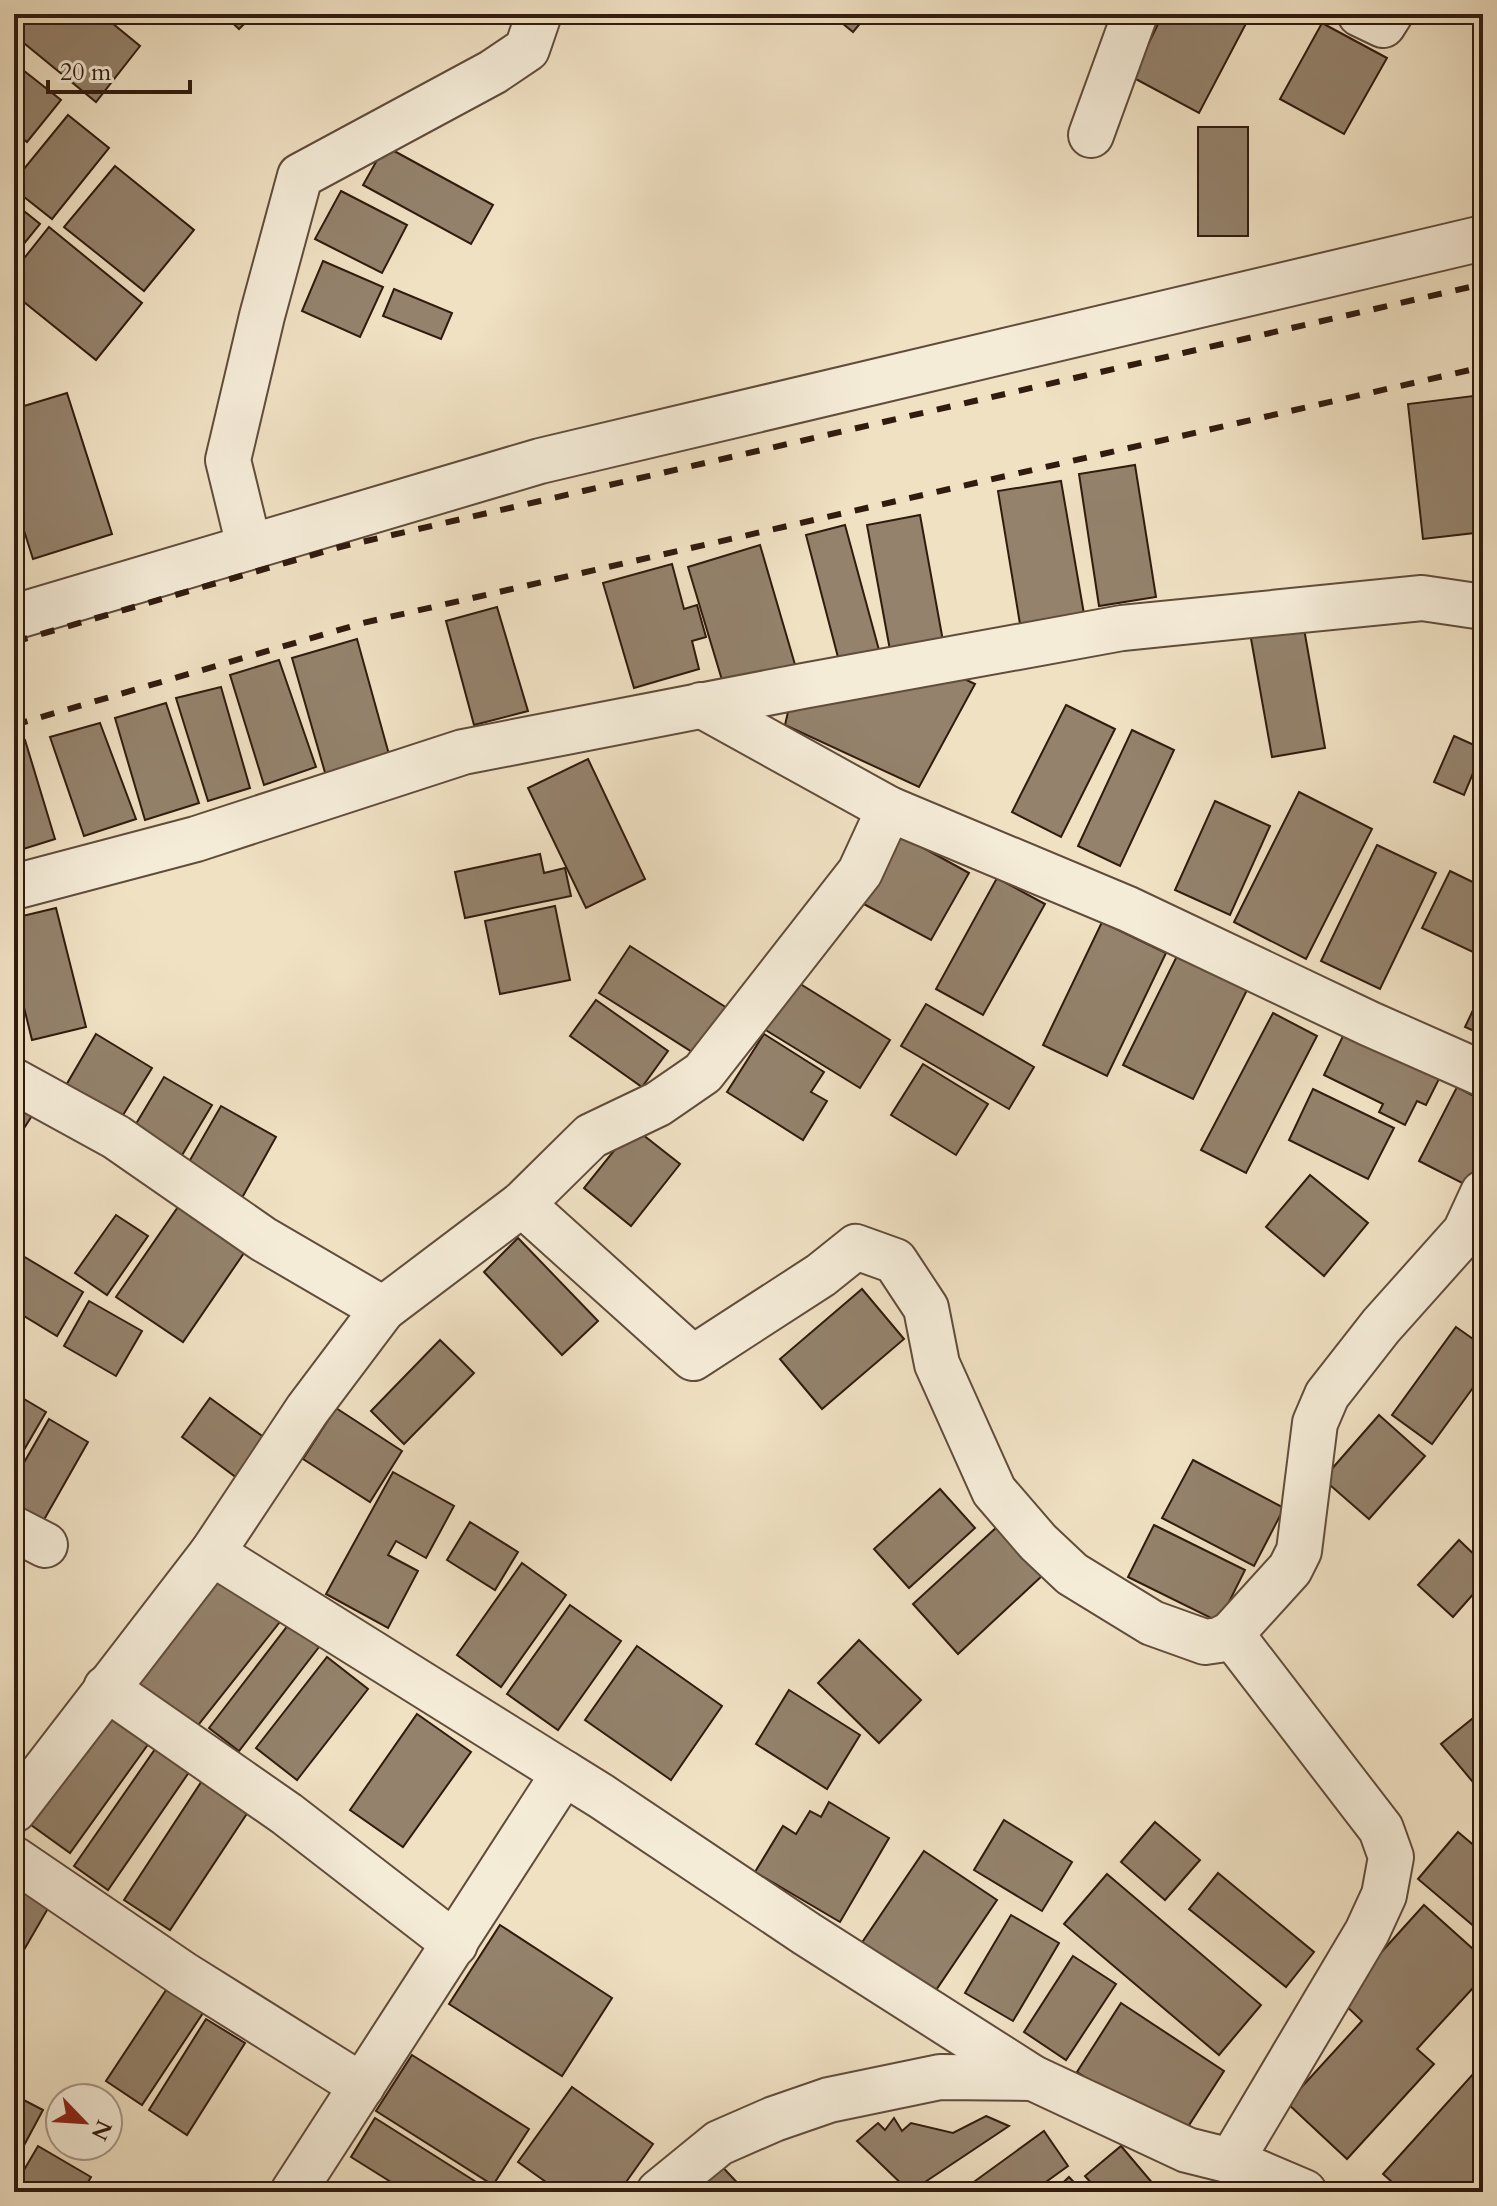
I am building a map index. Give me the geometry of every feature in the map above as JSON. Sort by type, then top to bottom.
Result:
[{"type":"street","points":[[249,546],[228,460],[262,316],[300,176],[493,72],[527,49],[539,14]]},
{"type":"street","points":[[1091,135],[1135,14]]},
{"type":"street","points":[[1360,14],[1383,25],[1390,14]]},
{"type":"street","points":[[14,617],[540,461],[1483,238]]},
{"type":"street","points":[[14,887],[196,839],[463,752],[701,705],[1122,628],[1422,598],[1483,607]]},
{"type":"street","points":[[701,705],[889,809],[1128,909],[1483,1074]]},
{"type":"street","points":[[14,1810],[212,1553],[307,1410],[383,1309],[522,1204],[591,1136],[658,1104],[703,1073],[860,872],[889,809]]},
{"type":"street","points":[[14,1081],[116,1137],[263,1239],[383,1309]]},
{"type":"street","points":[[522,1204],[693,1358],[821,1275],[856,1247],[895,1261],[926,1308],[937,1364],[994,1491],[1038,1542],[1072,1574],[1152,1623],[1205,1642],[1231,1634],[1290,1569],[1299,1551],[1315,1423],[1327,1395],[1381,1326],[1465,1232],[1483,1193]]},
{"type":"street","points":[[212,1553],[564,1773],[807,1934],[1033,2078],[1187,2150],[1231,2161],[1304,2192]]},
{"type":"street","points":[[1231,1634],[1381,1829],[1391,1857],[1384,1895],[1367,1932],[1231,2161]]},
{"type":"street","points":[[106,1688],[287,1814],[455,1944]]},
{"type":"street","points":[[293,2192],[564,1773]]},
{"type":"street","points":[[14,1859],[183,1974],[362,2086]]},
{"type":"street","points":[[659,2192],[719,2143],[829,2100],[940,2077],[1033,2078]]},
{"type":"building","points":[[14,14],[101,14],[140,46],[96,102],[14,35]]},
{"type":"building","points":[[223,14],[254,14],[239,29]]},
{"type":"building","points":[[831,14],[868,14],[853,32]]},
{"type":"building","points":[[1163,14],[1251,14],[1199,113],[1132,77]]},
{"type":"building","points":[[1322,23],[1387,58],[1344,134],[1280,99]]},
{"type":"building","points":[[14,63],[61,100],[27,142],[14,131]]},
{"type":"building","points":[[68,115],[109,148],[52,219],[14,189],[14,181]]},
{"type":"building","points":[[1198,127],[1248,127],[1248,236],[1198,236]]},
{"type":"building","points":[[385,146],[493,205],[471,244],[363,185]]},
{"type":"building","points":[[115,166],[194,230],[144,291],[64,227]]},
{"type":"building","points":[[341,191],[407,225],[382,273],[315,239]]},
{"type":"building","points":[[14,203],[40,224],[14,256]]},
{"type":"building","points":[[49,227],[142,303],[96,360],[14,294],[14,271]]},
{"type":"building","points":[[323,261],[383,287],[360,337],[302,311]]},
{"type":"building","points":[[394,289],[452,313],[441,339],[383,316]]},
{"type":"building","points":[[67,393],[112,534],[33,559],[14,499],[14,409]]},
{"type":"building","points":[[1473,396],[1483,491],[1483,532],[1423,539],[1408,404]]},
{"type":"building","points":[[1135,465],[1156,597],[1099,606],[1079,474]]},
{"type":"building","points":[[1061,481],[1084,614],[1020,624],[998,491]]},
{"type":"building","points":[[920,515],[943,641],[890,650],[867,525]]},
{"type":"building","points":[[845,525],[879,650],[839,661],[806,535]]},
{"type":"building","points":[[14,544],[24,584],[14,587]]},
{"type":"building","points":[[760,545],[796,668],[725,690],[688,567]]},
{"type":"building","points":[[672,564],[684,609],[697,605],[706,637],[692,641],[699,669],[634,688],[603,583]]},
{"type":"building","points":[[497,607],[528,711],[474,725],[446,621]]},
{"type":"building","points":[[1303,623],[1325,748],[1272,757],[1250,633]]},
{"type":"building","points":[[357,639],[390,758],[326,776],[292,658]]},
{"type":"building","points":[[279,660],[316,767],[264,785],[230,675]]},
{"type":"building","points":[[954,674],[975,684],[919,787],[785,725],[790,703]]},
{"type":"building","points":[[221,687],[250,788],[208,801],[176,698]]},
{"type":"building","points":[[166,703],[199,803],[145,820],[115,718]]},
{"type":"building","points":[[1066,705],[1115,729],[1061,837],[1012,812]]},
{"type":"building","points":[[100,723],[136,819],[84,836],[50,737]]},
{"type":"building","points":[[1132,730],[1174,750],[1120,866],[1078,846]]},
{"type":"building","points":[[1454,736],[1483,749],[1464,795],[1434,782]]},
{"type":"building","points":[[25,740],[55,839],[14,852],[14,743]]},
{"type":"building","points":[[588,759],[645,879],[586,908],[528,788]]},
{"type":"building","points":[[1299,792],[1372,829],[1306,959],[1234,922]]},
{"type":"building","points":[[1215,801],[1270,826],[1230,915],[1175,890]]},
{"type":"building","points":[[898,834],[969,873],[931,940],[860,902]]},
{"type":"building","points":[[1377,845],[1436,873],[1380,989],[1321,961]]},
{"type":"building","points":[[540,854],[544,873],[565,868],[571,896],[465,918],[455,872]]},
{"type":"building","points":[[1450,871],[1483,887],[1483,936],[1475,953],[1422,928]]},
{"type":"building","points":[[997,878],[1045,904],[983,1015],[936,989]]},
{"type":"building","points":[[555,906],[570,980],[500,994],[485,921]]},
{"type":"building","points":[[56,908],[86,1027],[32,1040],[14,967],[14,918]]},
{"type":"building","points":[[1102,922],[1166,953],[1107,1076],[1043,1045]]},
{"type":"building","points":[[630,946],[727,1008],[697,1055],[599,993]]},
{"type":"building","points":[[1178,954],[1248,988],[1193,1099],[1123,1065]]},
{"type":"building","points":[[794,980],[890,1040],[860,1088],[764,1029]]},
{"type":"building","points":[[1483,989],[1483,1035],[1465,1027]]},
{"type":"building","points":[[14,997],[22,1034],[14,1036]]},
{"type":"building","points":[[596,1000],[668,1051],[642,1087],[570,1036]]},
{"type":"building","points":[[926,1004],[1034,1067],[1009,1109],[901,1046]]},
{"type":"building","points":[[1273,1013],[1317,1036],[1246,1173],[1201,1150]]},
{"type":"building","points":[[1346,1030],[1440,1077],[1426,1105],[1417,1101],[1405,1125],[1379,1112],[1383,1104],[1324,1075]]},
{"type":"building","points":[[96,1034],[152,1068],[120,1120],[65,1087]]},
{"type":"building","points":[[764,1034],[824,1072],[811,1092],[827,1101],[803,1140],[727,1092]]},
{"type":"building","points":[[923,1064],[988,1104],[956,1155],[891,1115]]},
{"type":"building","points":[[164,1077],[212,1105],[175,1167],[127,1139]]},
{"type":"building","points":[[1457,1087],[1483,1101],[1483,1153],[1466,1185],[1419,1161]]},
{"type":"building","points":[[1313,1089],[1394,1128],[1368,1179],[1289,1140]]},
{"type":"building","points":[[14,1100],[35,1111],[14,1144]]},
{"type":"building","points":[[221,1106],[276,1137],[238,1205],[182,1174]]},
{"type":"building","points":[[633,1127],[680,1164],[631,1226],[584,1188]]},
{"type":"building","points":[[1310,1175],[1368,1223],[1324,1276],[1266,1227]]},
{"type":"building","points":[[178,1207],[244,1253],[183,1342],[116,1297]]},
{"type":"building","points":[[116,1215],[148,1236],[107,1295],[75,1273]]},
{"type":"building","points":[[518,1238],[598,1321],[562,1355],[484,1272]]},
{"type":"building","points":[[18,1253],[83,1292],[57,1336],[14,1310],[14,1259]]},
{"type":"building","points":[[862,1289],[904,1339],[822,1409],[780,1359]]},
{"type":"building","points":[[89,1301],[142,1331],[116,1376],[64,1346]]},
{"type":"building","points":[[1456,1327],[1483,1346],[1483,1374],[1432,1444],[1392,1415]]},
{"type":"building","points":[[440,1340],[474,1373],[404,1444],[371,1411]]},
{"type":"building","points":[[14,1393],[46,1412],[14,1467]]},
{"type":"building","points":[[210,1398],[269,1441],[241,1481],[182,1437]]},
{"type":"building","points":[[336,1408],[402,1451],[370,1502],[303,1459]]},
{"type":"building","points":[[1379,1415],[1425,1456],[1369,1519],[1323,1479]]},
{"type":"building","points":[[49,1419],[88,1442],[41,1525],[14,1509],[14,1480]]},
{"type":"building","points":[[1193,1460],[1284,1508],[1254,1566],[1162,1518]]},
{"type":"building","points":[[393,1472],[454,1506],[426,1558],[396,1541],[388,1555],[418,1571],[388,1628],[326,1594]]},
{"type":"building","points":[[940,1489],[975,1528],[909,1588],[874,1549]]},
{"type":"building","points":[[470,1522],[518,1552],[495,1590],[447,1560]]},
{"type":"building","points":[[1154,1525],[1245,1570],[1219,1622],[1128,1577]]},
{"type":"building","points":[[998,1526],[1043,1575],[958,1654],[913,1604]]},
{"type":"building","points":[[1459,1540],[1483,1563],[1483,1583],[1453,1617],[1418,1585]]},
{"type":"building","points":[[216,1557],[287,1613],[191,1734],[120,1678]]},
{"type":"building","points":[[522,1563],[566,1595],[501,1687],[457,1655]]},
{"type":"building","points":[[570,1605],[621,1641],[558,1730],[507,1694]]},
{"type":"building","points":[[289,1624],[319,1647],[239,1751],[209,1728]]},
{"type":"building","points":[[859,1640],[921,1700],[879,1743],[818,1683]]},
{"type":"building","points":[[637,1646],[722,1706],[671,1780],[585,1720]]},
{"type":"building","points":[[327,1657],[368,1689],[297,1780],[256,1748]]},
{"type":"building","points":[[789,1690],[860,1735],[827,1789],[756,1744]]},
{"type":"building","points":[[107,1695],[157,1732],[70,1853],[20,1817]]},
{"type":"building","points":[[1483,1710],[1483,1794],[1441,1744]]},
{"type":"building","points":[[417,1714],[471,1752],[403,1847],[350,1810]]},
{"type":"building","points":[[160,1742],[194,1765],[108,1890],[74,1866]]},
{"type":"building","points":[[209,1770],[256,1800],[170,1930],[124,1900]]},
{"type":"building","points":[[829,1802],[889,1838],[840,1922],[755,1872],[783,1826],[796,1834],[810,1811],[821,1817]]},
{"type":"building","points":[[1004,1820],[1072,1862],[1042,1911],[974,1870]]},
{"type":"building","points":[[1155,1822],[1200,1860],[1165,1900],[1121,1862]]},
{"type":"building","points":[[1458,1832],[1483,1853],[1483,1919],[1476,1928],[1418,1879]]},
{"type":"building","points":[[924,1851],[997,1900],[934,1993],[861,1944]]},
{"type":"building","points":[[1218,1873],[1314,1952],[1286,1987],[1189,1909]]},
{"type":"building","points":[[1107,1874],[1261,2005],[1219,2055],[1064,1924]]},
{"type":"building","points":[[14,1885],[50,1905],[14,1967]]},
{"type":"building","points":[[1424,1905],[1483,1958],[1483,1977],[1417,2049],[1434,2064],[1347,2159],[1287,2103],[1362,2021],[1339,1999]]},
{"type":"building","points":[[1011,1915],[1059,1943],[1013,2021],[965,1993]]},
{"type":"building","points":[[500,1925],[612,1998],[562,2076],[449,2004]]},
{"type":"building","points":[[1073,1956],[1116,1984],[1066,2060],[1024,2032]]},
{"type":"building","points":[[168,1987],[205,2010],[142,2105],[124,2093],[124,2082],[106,2081]]},
{"type":"building","points":[[1121,2003],[1224,2071],[1180,2139],[1077,2072]]},
{"type":"building","points":[[206,2019],[245,2043],[187,2135],[149,2110]]},
{"type":"building","points":[[412,2055],[529,2129],[493,2185],[376,2111]]},
{"type":"building","points":[[1483,2063],[1483,2192],[1403,2192],[1383,2174]]},
{"type":"building","points":[[572,2087],[653,2144],[619,2192],[560,2192],[518,2162]]},
{"type":"building","points":[[14,2095],[43,2110],[14,2164]]},
{"type":"building","points":[[986,2116],[1009,2126],[910,2192],[857,2141],[878,2123],[885,2130],[894,2118],[902,2131],[911,2123],[953,2133]]},
{"type":"building","points":[[375,2118],[492,2192],[407,2192],[351,2157]]},
{"type":"building","points":[[1044,2131],[1068,2166],[1032,2192],[960,2192]]},
{"type":"building","points":[[38,2146],[44,2150],[44,2162],[65,2162],[91,2177],[82,2192],[14,2192]]},
{"type":"building","points":[[1121,2146],[1160,2192],[1099,2192],[1085,2176]]},
{"type":"building","points":[[714,2158],[746,2192],[678,2192]]},
{"type":"building","points":[[1069,2177],[1083,2192],[1053,2192]]},
{"type":"railway","points":[[14,642],[340,547],[1483,284]]},
{"type":"railway","points":[[14,725],[363,623],[1483,367]]}]
